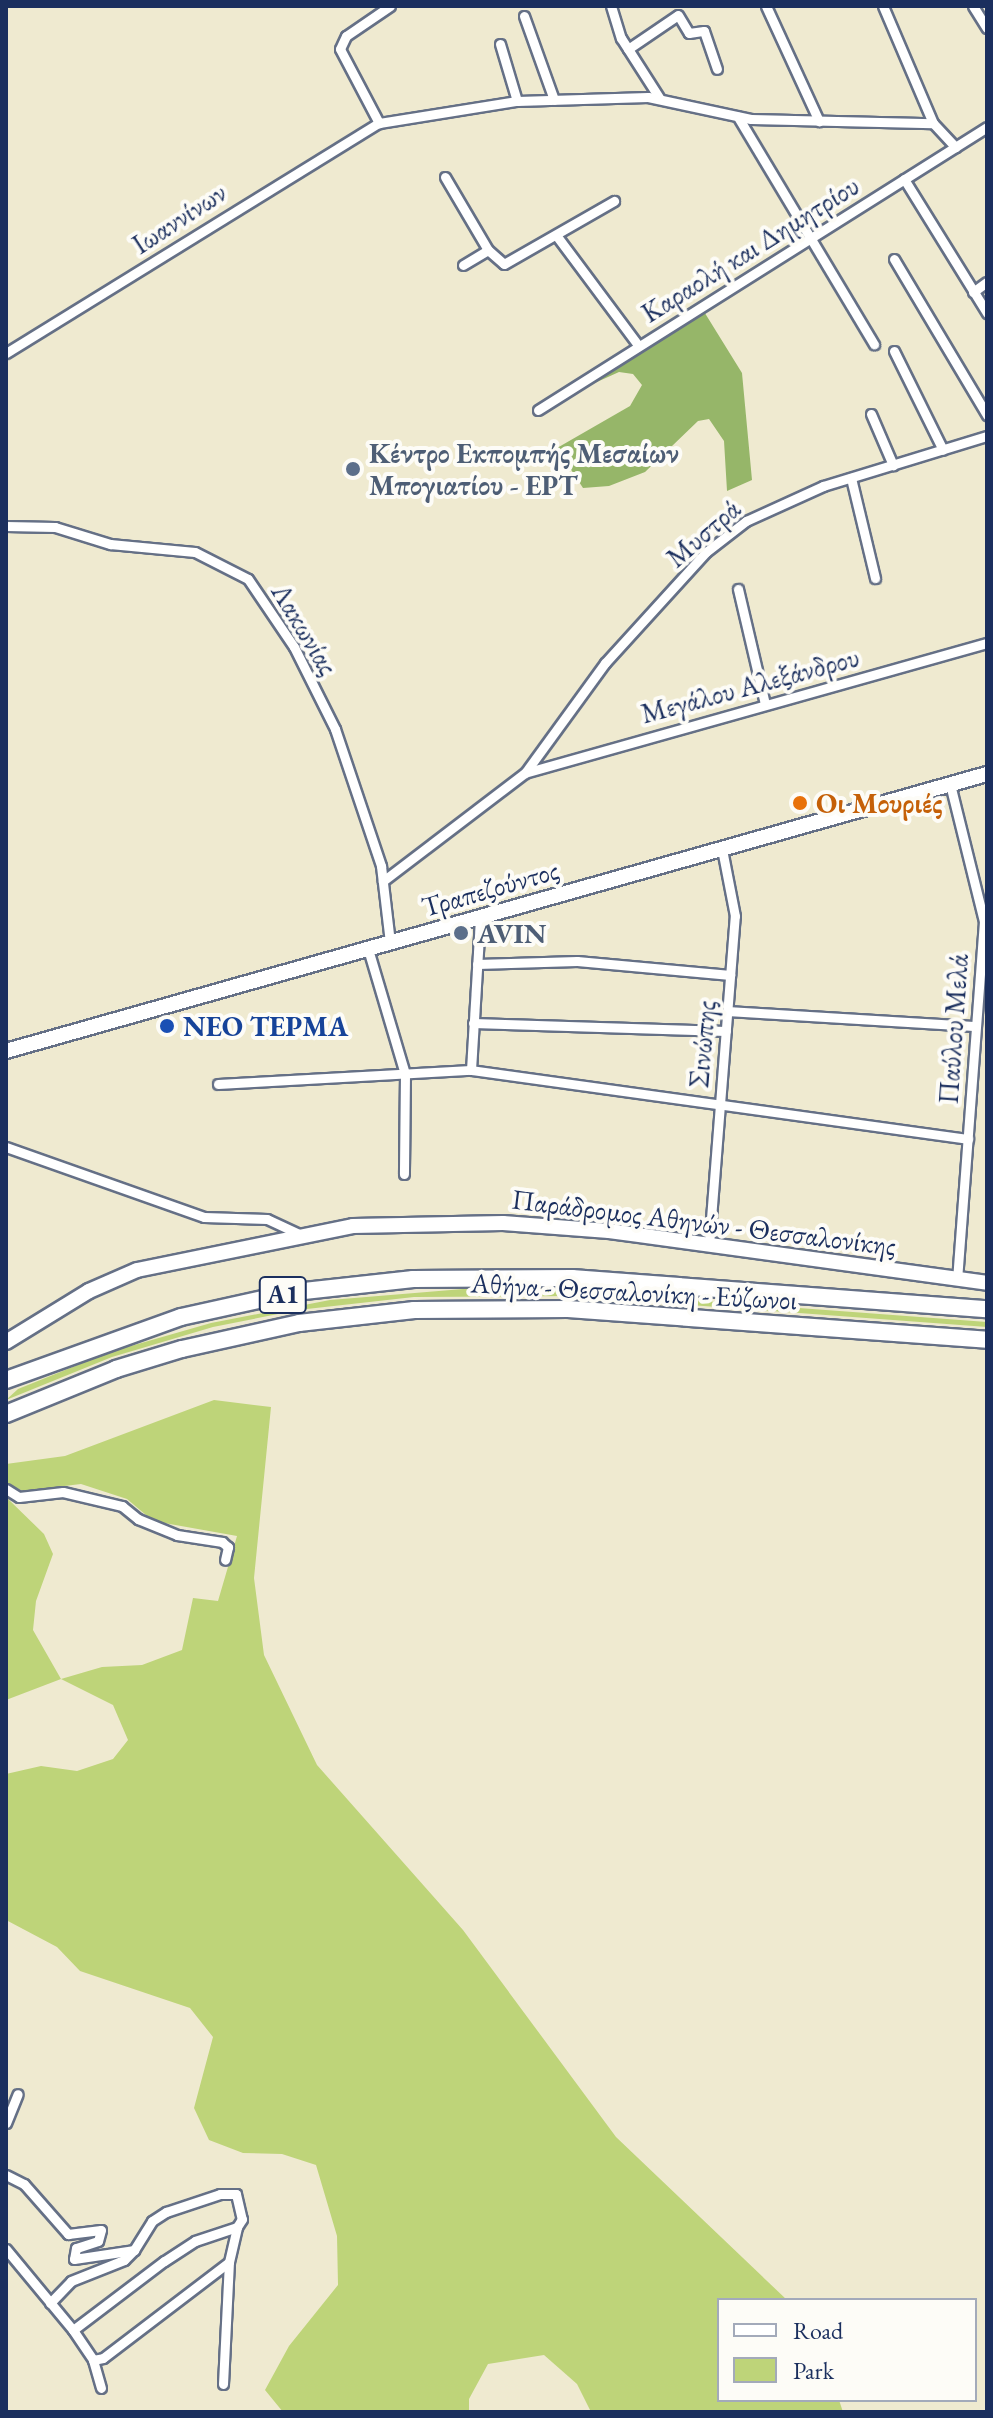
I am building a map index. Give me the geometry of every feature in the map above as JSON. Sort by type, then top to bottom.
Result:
[{"type":"highway","name":"Αθήνα - Θεσσαλονίκη - Εύζωνοι","points":[[6,1380],[181,1317],[295,1292],[413,1279],[572,1278],[987,1309]]},
{"type":"highway","name":"Αθήνα - Θεσσαλονίκη - Εύζωνοι","points":[[6,1414],[116,1369],[182,1349],[299,1323],[414,1310],[568,1309],[987,1340]]},
{"type":"main road","name":"Τραπεζούντος","points":[[6,1051],[987,774]]},
{"type":"main road","name":"Παράδρομος Αθηνών - Θεσσαλονίκης","points":[[6,1342],[89,1291],[137,1270],[299,1234],[353,1226],[503,1223],[709,1244],[987,1283]]},
{"type":"street","points":[[390,6],[346,36],[340,49],[379,123],[517,101],[660,99],[738,117],[933,123]]},
{"type":"street","points":[[611,6],[628,49],[660,99]]},
{"type":"street","points":[[766,6],[819,121]]},
{"type":"street","points":[[883,6],[933,123],[955,147]]},
{"type":"street","points":[[973,6],[987,28]]},
{"type":"street","points":[[628,49],[678,15],[689,33],[704,31],[717,69]]},
{"type":"street","points":[[524,16],[554,100]]},
{"type":"street","points":[[500,44],[517,101]]},
{"type":"street","points":[[738,117],[874,344]]},
{"type":"street","name":"Ιωαννίνων","points":[[6,353],[379,123]]},
{"type":"street","name":"Καραολή και Δημητρίου","points":[[538,410],[987,127]]},
{"type":"street","points":[[445,177],[488,250],[504,264],[614,201]]},
{"type":"street","points":[[904,179],[987,313]]},
{"type":"street","points":[[556,235],[638,345]]},
{"type":"street","points":[[463,265],[488,250]]},
{"type":"street","points":[[894,259],[987,415]]},
{"type":"street","points":[[973,292],[987,282]]},
{"type":"street","points":[[894,351],[943,450]]},
{"type":"street","points":[[871,414],[893,465]]},
{"type":"street","name":"Μυστρά","points":[[525,773],[605,663],[706,552],[762,512],[851,478],[987,437]]},
{"type":"street","points":[[851,478],[875,578]]},
{"type":"street","name":"Λακωνίας","points":[[6,526],[55,527],[110,544],[195,552],[248,579],[294,647],[329,715],[383,881],[390,943]]},
{"type":"street","points":[[738,589],[765,704]]},
{"type":"street","name":"Μεγάλου Αλεξάνδρου","points":[[525,773],[987,643]]},
{"type":"street","points":[[383,881],[525,773]]},
{"type":"street","name":"Παύλου Μελά","points":[[950,784],[984,921],[957,1280]]},
{"type":"street","name":"Σινώπης","points":[[709,1244],[735,916],[722,849]]},
{"type":"street","points":[[471,1070],[480,918]]},
{"type":"street","points":[[368,949],[405,1074],[404,1174]]},
{"type":"street","points":[[477,964],[577,961],[730,975]]},
{"type":"street","points":[[727,1011],[974,1026]]},
{"type":"street","points":[[473,1023],[726,1031]]},
{"type":"street","points":[[218,1084],[471,1070],[968,1139]]},
{"type":"street","points":[[6,1147],[204,1217],[255,1217],[299,1234]]},
{"type":"street","points":[[6,1489],[19,1497],[63,1492],[122,1506],[167,1531],[222,1542],[228,1547],[225,1560]]},
{"type":"street","points":[[6,2123],[18,2094]]},
{"type":"street","points":[[6,2175],[24,2184],[68,2234],[101,2230],[98,2241],[76,2248],[74,2259],[134,2250]]},
{"type":"street","points":[[50,2303],[71,2281],[124,2260],[152,2221],[166,2212],[220,2194],[236,2194],[241,2201],[242,2219],[237,2227],[229,2262],[223,2384]]},
{"type":"street","points":[[73,2330],[195,2241],[237,2227]]},
{"type":"street","points":[[6,2249],[73,2330],[93,2360],[101,2388]]},
{"type":"street","points":[[93,2360],[103,2358],[229,2262]]},
{"type":"green space","points":[[703,310],[742,373],[752,480],[727,491],[724,441],[709,419],[698,421],[645,472],[609,486],[583,488],[557,448],[630,406],[642,385],[633,374],[619,372],[577,391]]},
{"type":"green space","points":[[463,1289],[569,1291],[987,1322],[987,1327],[569,1296],[414,1297],[298,1310],[213,1327],[112,1357],[6,1400],[18,1389],[110,1352],[211,1323],[330,1300]]},
{"type":"green space","points":[[214,1400],[271,1407],[254,1578],[264,1655],[317,1765],[463,1930],[616,2137],[785,2298],[717,2298],[717,2402],[840,2402],[843,2412],[591,2412],[577,2384],[544,2355],[488,2364],[469,2399],[469,2412],[283,2412],[265,2390],[289,2346],[338,2285],[337,2236],[316,2165],[282,2154],[243,2153],[209,2140],[194,2108],[213,2037],[190,2008],[80,1971],[57,1947],[6,1920],[6,1774],[41,1766],[77,1771],[113,1759],[128,1740],[113,1705],[61,1679],[102,1667],[142,1665],[182,1650],[193,1598],[218,1601],[237,1536],[153,1521],[127,1499],[81,1484],[23,1491],[6,1483],[6,1464],[65,1456]]},
{"type":"green space","points":[[6,1497],[44,1534],[53,1554],[36,1601],[33,1630],[61,1679],[6,1700]]},
{"type":"place","name":"Κέντρο Εκπομπής Μεσαίων Μπογιατίου - ΕΡΤ","points":[[353,469]]},
{"type":"place","name":"Οι Μουριές","points":[[800,803]]},
{"type":"place","name":"AVIN","points":[[461,933]]},
{"type":"place","name":"ΝΕΟ ΤΕΡΜΑ","points":[[167,1026]]}]
